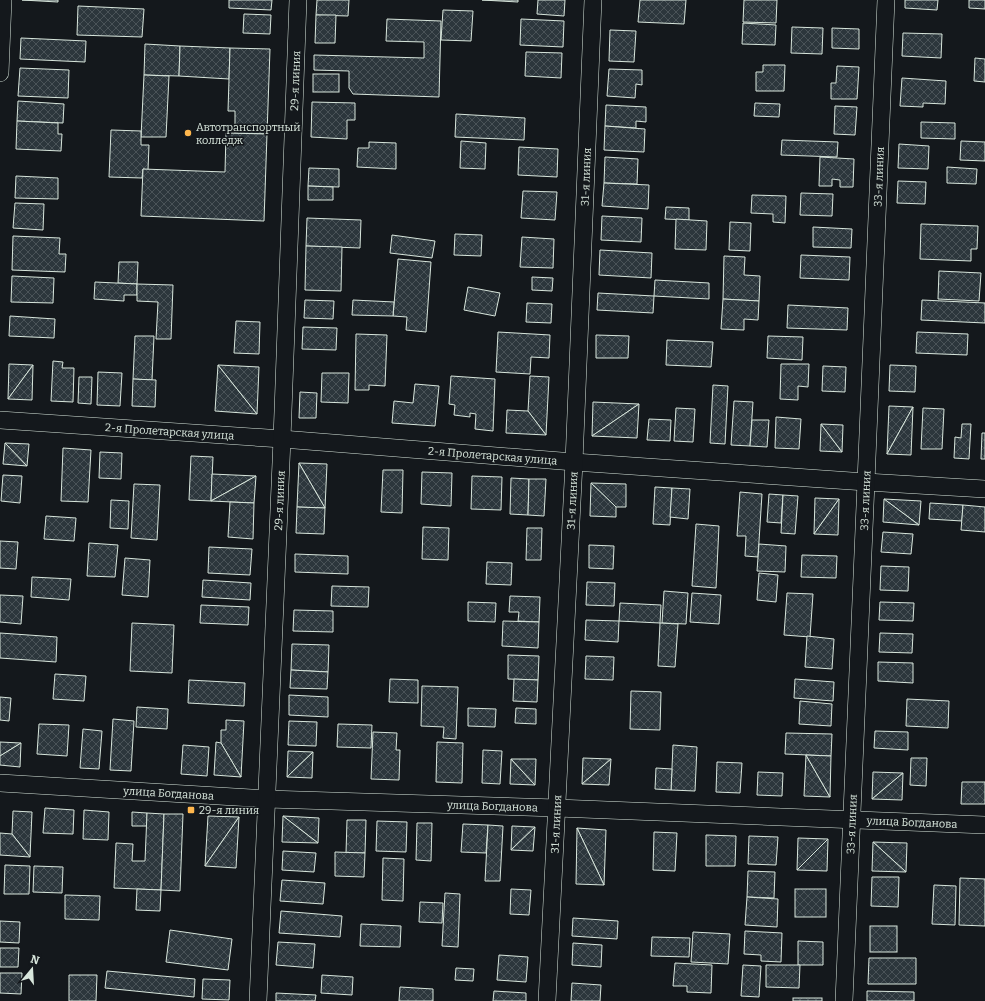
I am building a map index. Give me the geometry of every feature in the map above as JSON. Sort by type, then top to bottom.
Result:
[{"type":"street","points":[[0,73],[3,0]]},
{"type":"street","name":"29-я линия","points":[[258,1001],[282,439],[298,0]]},
{"type":"street","name":"31-я линия","points":[[547,1001],[574,462],[594,0]]},
{"type":"street","name":"33-я линия","points":[[844,1001],[886,0]]},
{"type":"street","name":"2-я Пролетарская улица","points":[[0,420],[282,439],[574,462],[985,489]]},
{"type":"street","name":"улица Богданова","points":[[0,783],[267,799],[557,808],[985,825]]},
{"type":"building","points":[[22,0],[58,0],[58,2]]},
{"type":"building","points":[[229,0],[272,0],[271,10],[229,8]]},
{"type":"building","points":[[317,0],[349,0],[348,16],[316,15]]},
{"type":"building","points":[[482,0],[518,0],[518,2]]},
{"type":"building","points":[[538,0],[565,0],[564,16],[537,14]]},
{"type":"building","points":[[640,0],[686,0],[684,24],[638,22]]},
{"type":"building","points":[[744,0],[777,0],[776,23],[743,22]]},
{"type":"building","points":[[905,0],[938,0],[937,10],[905,8]]},
{"type":"building","points":[[969,0],[985,0],[985,9],[969,8]]},
{"type":"building","points":[[78,6],[144,9],[142,37],[77,35]]},
{"type":"building","points":[[443,10],[473,11],[471,41],[441,40]]},
{"type":"building","points":[[244,14],[271,15],[270,34],[243,33]]},
{"type":"building","points":[[316,15],[336,15],[335,43],[315,43]]},
{"type":"building","points":[[387,19],[441,21],[439,97],[353,94],[349,88],[349,71],[314,70],[314,55],[424,58],[424,42],[386,41]]},
{"type":"building","points":[[521,19],[564,21],[563,47],[520,45]]},
{"type":"building","points":[[743,23],[776,25],[775,45],[742,44]]},
{"type":"building","points":[[792,27],[823,28],[822,54],[791,53]]},
{"type":"building","points":[[832,28],[859,29],[859,49],[832,48]]},
{"type":"building","points":[[610,30],[636,31],[634,62],[609,61]]},
{"type":"building","points":[[903,33],[942,34],[941,58],[902,56]]},
{"type":"building","points":[[21,38],[86,41],[85,62],[20,59]]},
{"type":"building","points":[[145,44],[180,46],[179,76],[144,75]]},
{"type":"building","points":[[180,46],[230,48],[229,79],[179,76]]},
{"type":"building","points":[[230,48],[270,49],[267,134],[235,133],[235,111],[228,111]]},
{"type":"building","points":[[526,52],[562,53],[561,78],[525,76]]},
{"type":"building","points":[[975,58],[985,59],[985,82],[974,81]]},
{"type":"building","points":[[763,65],[785,65],[784,91],[756,91],[756,72],[763,72]]},
{"type":"building","points":[[837,66],[859,67],[857,99],[831,99],[831,83],[836,83]]},
{"type":"building","points":[[20,68],[69,70],[68,98],[18,96]]},
{"type":"building","points":[[609,69],[642,70],[642,85],[636,84],[635,98],[607,96]]},
{"type":"building","points":[[313,74],[339,74],[339,92],[313,92]]},
{"type":"building","points":[[144,75],[169,76],[166,137],[141,137]]},
{"type":"building","points":[[902,78],[946,81],[945,104],[923,103],[923,107],[900,106]]},
{"type":"building","points":[[18,101],[64,104],[63,123],[17,121]]},
{"type":"building","points":[[312,102],[355,103],[355,120],[347,120],[347,139],[311,137]]},
{"type":"building","points":[[755,103],[780,104],[779,117],[754,116]]},
{"type":"building","points":[[606,105],[646,107],[646,122],[636,121],[636,128],[605,126]]},
{"type":"building","points":[[835,106],[857,107],[855,135],[834,134]]},
{"type":"building","points":[[456,114],[525,118],[524,140],[455,137]]},
{"type":"building","points":[[17,121],[58,123],[58,134],[62,134],[61,151],[16,149]]},
{"type":"building","points":[[921,122],[955,123],[955,139],[921,138]]},
{"type":"building","points":[[605,126],[645,129],[644,152],[604,150]]},
{"type":"building","points":[[111,130],[141,131],[141,145],[149,145],[148,170],[143,169],[142,178],[109,177]]},
{"type":"building","points":[[226,133],[267,134],[264,221],[141,216],[143,169],[225,172]]},
{"type":"building","points":[[782,140],[838,142],[837,157],[781,155]]},
{"type":"building","points":[[461,141],[486,143],[485,169],[460,168]]},
{"type":"building","points":[[961,141],[985,142],[985,161],[960,160]]},
{"type":"building","points":[[369,142],[396,143],[396,169],[357,167],[358,148],[369,148]]},
{"type":"building","points":[[899,144],[929,146],[928,169],[898,168]]},
{"type":"building","points":[[519,147],[558,149],[557,177],[518,175]]},
{"type":"building","points":[[605,157],[638,159],[637,184],[604,183]]},
{"type":"building","points":[[820,157],[854,159],[853,187],[840,187],[840,180],[832,179],[832,186],[819,186]]},
{"type":"building","points":[[947,167],[977,169],[976,184],[947,183]]},
{"type":"building","points":[[309,168],[339,169],[339,187],[308,186]]},
{"type":"building","points":[[16,176],[58,178],[58,199],[15,198]]},
{"type":"building","points":[[898,181],[926,182],[925,204],[897,203]]},
{"type":"building","points":[[604,183],[649,185],[648,209],[602,206]]},
{"type":"building","points":[[308,186],[333,187],[333,200],[308,200]]},
{"type":"building","points":[[523,191],[557,192],[555,220],[521,218]]},
{"type":"building","points":[[801,193],[833,194],[832,216],[800,215]]},
{"type":"building","points":[[752,195],[786,196],[785,223],[773,222],[773,214],[751,213]]},
{"type":"building","points":[[15,203],[44,204],[43,230],[13,228]]},
{"type":"building","points":[[666,207],[689,208],[689,220],[665,219]]},
{"type":"building","points":[[602,216],[642,218],[641,242],[601,240]]},
{"type":"building","points":[[307,218],[361,220],[360,248],[306,246]]},
{"type":"building","points":[[676,219],[707,221],[706,250],[675,249]]},
{"type":"building","points":[[730,222],[751,223],[750,251],[729,250]]},
{"type":"building","points":[[921,224],[978,226],[977,249],[971,249],[971,261],[920,259]]},
{"type":"building","points":[[813,227],[852,229],[851,248],[813,247]]},
{"type":"building","points":[[455,234],[482,235],[481,256],[454,255]]},
{"type":"building","points":[[392,235],[435,241],[432,258],[390,253]]},
{"type":"building","points":[[13,236],[60,238],[59,254],[66,254],[65,272],[12,270]]},
{"type":"building","points":[[522,237],[554,239],[553,268],[520,267]]},
{"type":"building","points":[[306,246],[342,247],[341,291],[305,290]]},
{"type":"building","points":[[600,250],[652,253],[651,278],[599,275]]},
{"type":"building","points":[[801,255],[850,257],[849,280],[800,278]]},
{"type":"building","points":[[724,256],[745,257],[744,275],[760,276],[759,301],[723,299]]},
{"type":"building","points":[[398,259],[431,262],[426,332],[406,330],[407,317],[393,316]]},
{"type":"building","points":[[119,262],[138,262],[137,284],[118,283]]},
{"type":"building","points":[[939,271],[981,273],[979,301],[938,299]]},
{"type":"building","points":[[12,276],[54,278],[53,303],[11,302]]},
{"type":"building","points":[[532,277],[553,278],[552,291],[532,290]]},
{"type":"building","points":[[655,280],[709,283],[709,299],[654,296]]},
{"type":"building","points":[[95,282],[137,284],[137,295],[124,295],[124,301],[94,299]]},
{"type":"building","points":[[137,284],[173,285],[171,339],[156,339],[158,302],[137,301]]},
{"type":"building","points":[[468,287],[500,293],[495,316],[464,310]]},
{"type":"building","points":[[598,293],[654,296],[653,313],[597,310]]},
{"type":"building","points":[[723,299],[759,301],[758,320],[744,319],[744,330],[721,329]]},
{"type":"building","points":[[305,300],[334,301],[333,319],[304,318]]},
{"type":"building","points":[[353,300],[394,302],[393,316],[352,315]]},
{"type":"building","points":[[922,300],[985,303],[985,323],[921,320]]},
{"type":"building","points":[[527,303],[552,304],[551,323],[526,322]]},
{"type":"building","points":[[788,305],[848,308],[847,330],[787,328]]},
{"type":"building","points":[[10,316],[55,319],[54,338],[9,336]]},
{"type":"building","points":[[236,321],[260,322],[259,354],[234,353]]},
{"type":"building","points":[[303,327],[337,328],[336,350],[302,349]]},
{"type":"building","points":[[498,332],[550,335],[549,358],[531,357],[530,374],[496,372]]},
{"type":"building","points":[[917,332],[968,334],[967,355],[916,353]]},
{"type":"building","points":[[356,334],[387,335],[385,386],[369,385],[369,390],[355,390]]},
{"type":"building","points":[[596,335],[629,336],[628,358],[596,358]]},
{"type":"building","points":[[135,336],[154,336],[152,380],[133,379]]},
{"type":"building","points":[[768,336],[803,337],[802,360],[767,358]]},
{"type":"building","points":[[667,340],[713,342],[711,367],[666,365]]},
{"type":"building","points":[[53,361],[63,362],[62,368],[74,368],[73,402],[51,401]]},
{"type":"building","points":[[9,364],[33,365],[8,399]]},
{"type":"building","points":[[781,364],[809,364],[808,387],[798,386],[798,400],[780,399]]},
{"type":"building","points":[[33,365],[32,400],[8,399]]},
{"type":"building","points":[[218,365],[257,414],[215,411]]},
{"type":"building","points":[[218,365],[259,367],[257,414]]},
{"type":"building","points":[[890,365],[916,366],[915,392],[889,391]]},
{"type":"building","points":[[823,366],[846,367],[845,392],[822,391]]},
{"type":"building","points":[[98,372],[122,373],[120,406],[97,405]]},
{"type":"building","points":[[322,373],[349,373],[348,403],[321,402]]},
{"type":"building","points":[[451,376],[495,379],[493,431],[475,429],[476,414],[470,413],[470,417],[454,415],[455,405],[449,404]]},
{"type":"building","points":[[530,376],[549,377],[546,435],[528,411]]},
{"type":"building","points":[[79,377],[92,377],[91,404],[78,403]]},
{"type":"building","points":[[133,379],[156,380],[155,407],[132,406]]},
{"type":"building","points":[[415,384],[439,386],[435,426],[392,423],[394,401],[413,403]]},
{"type":"building","points":[[713,385],[728,386],[725,444],[710,443]]},
{"type":"building","points":[[300,392],[317,393],[316,418],[299,418]]},
{"type":"building","points":[[734,401],[753,402],[750,446],[731,445]]},
{"type":"building","points":[[593,402],[639,404],[592,436]]},
{"type":"building","points":[[639,404],[637,438],[592,436]]},
{"type":"building","points":[[889,406],[913,407],[887,454]]},
{"type":"building","points":[[913,407],[911,455],[887,454]]},
{"type":"building","points":[[676,408],[695,409],[693,442],[674,441]]},
{"type":"building","points":[[923,408],[944,409],[942,449],[921,449]]},
{"type":"building","points":[[507,410],[528,411],[546,435],[506,433]]},
{"type":"building","points":[[776,417],[801,419],[799,449],[775,448]]},
{"type":"building","points":[[649,419],[671,420],[670,441],[647,440]]},
{"type":"building","points":[[752,420],[769,420],[767,447],[750,446]]},
{"type":"building","points":[[821,424],[842,452],[820,451]]},
{"type":"building","points":[[821,424],[843,425],[842,452]]},
{"type":"building","points":[[962,424],[971,424],[969,459],[954,458],[955,437],[961,438]]},
{"type":"building","points":[[982,433],[985,433],[985,459],[981,459]]},
{"type":"building","points":[[5,443],[29,444],[27,466]]},
{"type":"building","points":[[5,443],[27,466],[3,464]]},
{"type":"building","points":[[63,448],[91,450],[88,502],[61,501]]},
{"type":"building","points":[[100,452],[122,453],[121,479],[99,478]]},
{"type":"building","points":[[191,456],[213,457],[211,501],[189,500]]},
{"type":"building","points":[[299,463],[327,464],[325,508]]},
{"type":"building","points":[[299,463],[325,508],[297,507]]},
{"type":"building","points":[[383,470],[403,470],[402,513],[381,512]]},
{"type":"building","points":[[422,472],[452,473],[451,506],[421,504]]},
{"type":"building","points":[[212,474],[256,476],[211,501]]},
{"type":"building","points":[[3,475],[22,476],[20,503],[1,501]]},
{"type":"building","points":[[256,476],[254,503],[211,501]]},
{"type":"building","points":[[472,476],[502,477],[501,510],[471,509]]},
{"type":"building","points":[[511,478],[529,479],[528,515],[510,514]]},
{"type":"building","points":[[529,479],[546,479],[544,516],[528,515]]},
{"type":"building","points":[[591,483],[626,484],[626,507],[616,507]]},
{"type":"building","points":[[591,483],[616,507],[616,517],[590,516]]},
{"type":"building","points":[[134,484],[160,485],[157,540],[131,538]]},
{"type":"building","points":[[655,487],[672,488],[670,525],[653,524]]},
{"type":"building","points":[[672,488],[690,489],[688,519],[670,517]]},
{"type":"building","points":[[740,492],[762,494],[758,557],[745,556],[746,536],[737,536]]},
{"type":"building","points":[[769,494],[783,495],[781,523],[767,522]]},
{"type":"building","points":[[783,495],[798,496],[795,534],[781,533]]},
{"type":"building","points":[[815,498],[839,499],[814,534]]},
{"type":"building","points":[[839,499],[838,535],[814,534]]},
{"type":"building","points":[[884,499],[921,501],[919,525]]},
{"type":"building","points":[[884,499],[919,525],[883,522]]},
{"type":"building","points":[[111,500],[129,501],[128,529],[110,528]]},
{"type":"building","points":[[230,502],[254,503],[253,539],[228,537]]},
{"type":"building","points":[[930,503],[963,505],[962,521],[929,519]]},
{"type":"building","points":[[963,505],[985,507],[985,532],[961,530]]},
{"type":"building","points":[[297,507],[325,508],[324,534],[296,533]]},
{"type":"building","points":[[46,516],[76,518],[74,541],[44,539]]},
{"type":"building","points":[[696,524],[719,526],[716,588],[692,586]]},
{"type":"building","points":[[423,527],[449,528],[448,560],[422,559]]},
{"type":"building","points":[[527,528],[542,528],[541,560],[526,560]]},
{"type":"building","points":[[883,532],[913,534],[911,554],[881,552]]},
{"type":"building","points":[[0,541],[18,542],[16,569],[0,568]]},
{"type":"building","points":[[89,543],[118,545],[115,577],[87,576]]},
{"type":"building","points":[[759,544],[786,546],[785,572],[757,571]]},
{"type":"building","points":[[589,545],[614,546],[613,569],[589,568]]},
{"type":"building","points":[[209,547],[252,549],[250,575],[208,573]]},
{"type":"building","points":[[295,554],[348,556],[348,574],[295,572]]},
{"type":"building","points":[[802,555],[837,556],[836,578],[801,577]]},
{"type":"building","points":[[125,558],[150,560],[148,597],[122,595]]},
{"type":"building","points":[[487,562],[512,563],[511,585],[486,584]]},
{"type":"building","points":[[881,566],[909,567],[908,591],[880,590]]},
{"type":"building","points":[[759,573],[778,575],[776,602],[757,600]]},
{"type":"building","points":[[32,577],[71,579],[69,600],[31,597]]},
{"type":"building","points":[[203,580],[251,583],[250,600],[202,597]]},
{"type":"building","points":[[587,582],[615,583],[614,606],[586,605]]},
{"type":"building","points":[[332,586],[369,587],[368,607],[331,606]]},
{"type":"building","points":[[664,591],[688,593],[686,624],[662,623]]},
{"type":"building","points":[[692,593],[721,595],[719,624],[690,622]]},
{"type":"building","points":[[787,593],[813,594],[810,637],[784,635]]},
{"type":"building","points":[[0,595],[23,596],[21,624],[0,622]]},
{"type":"building","points":[[510,596],[540,597],[539,622],[518,621],[519,612],[509,612]]},
{"type":"building","points":[[468,602],[496,603],[495,622],[468,621]]},
{"type":"building","points":[[880,602],[914,603],[913,621],[879,620]]},
{"type":"building","points":[[620,603],[661,605],[660,623],[619,621]]},
{"type":"building","points":[[201,605],[249,607],[248,625],[200,623]]},
{"type":"building","points":[[294,610],[333,611],[333,632],[293,631]]},
{"type":"building","points":[[586,620],[619,621],[618,642],[585,640]]},
{"type":"building","points":[[503,621],[539,622],[538,648],[502,646]]},
{"type":"building","points":[[132,623],[174,625],[172,673],[130,671]]},
{"type":"building","points":[[660,623],[678,624],[675,667],[658,666]]},
{"type":"building","points":[[0,633],[57,637],[56,662],[0,658]]},
{"type":"building","points":[[880,633],[913,634],[912,653],[879,652]]},
{"type":"building","points":[[807,636],[834,639],[832,669],[805,667]]},
{"type":"building","points":[[292,644],[329,645],[328,672],[291,670]]},
{"type":"building","points":[[508,655],[539,656],[538,680],[508,679]]},
{"type":"building","points":[[586,656],[614,657],[613,680],[585,679]]},
{"type":"building","points":[[878,662],[913,663],[913,683],[878,681]]},
{"type":"building","points":[[291,670],[328,672],[327,689],[290,688]]},
{"type":"building","points":[[55,674],[86,676],[84,701],[53,699]]},
{"type":"building","points":[[390,679],[418,680],[418,703],[389,702]]},
{"type":"building","points":[[514,679],[538,680],[537,702],[513,701]]},
{"type":"building","points":[[795,679],[834,682],[833,701],[794,698]]},
{"type":"building","points":[[189,680],[245,683],[244,706],[188,703]]},
{"type":"building","points":[[422,686],[458,687],[456,739],[443,738],[444,727],[421,726]]},
{"type":"building","points":[[631,691],[661,692],[660,730],[630,729]]},
{"type":"building","points":[[289,695],[328,697],[328,717],[289,715]]},
{"type":"building","points":[[0,697],[11,698],[9,721],[0,720]]},
{"type":"building","points":[[907,699],[949,701],[948,728],[906,726]]},
{"type":"building","points":[[800,701],[832,704],[831,726],[799,724]]},
{"type":"building","points":[[137,707],[168,709],[167,729],[136,727]]},
{"type":"building","points":[[468,708],[496,709],[495,727],[468,726]]},
{"type":"building","points":[[516,708],[536,709],[536,724],[515,723]]},
{"type":"building","points":[[113,719],[134,721],[131,771],[110,770]]},
{"type":"building","points":[[226,720],[244,721],[241,777],[221,743],[221,730],[226,730]]},
{"type":"building","points":[[289,721],[317,722],[316,746],[288,745]]},
{"type":"building","points":[[39,724],[69,725],[67,756],[37,754]]},
{"type":"building","points":[[338,724],[372,725],[371,748],[337,747]]},
{"type":"building","points":[[83,729],[102,731],[99,769],[80,768]]},
{"type":"building","points":[[875,731],[908,732],[908,750],[874,748]]},
{"type":"building","points":[[373,732],[397,733],[396,750],[400,750],[399,780],[371,779]]},
{"type":"building","points":[[786,733],[832,734],[831,756],[785,754]]},
{"type":"building","points":[[0,742],[21,743],[0,756]]},
{"type":"building","points":[[216,742],[221,743],[241,777],[214,775]]},
{"type":"building","points":[[437,742],[463,743],[462,783],[436,782]]},
{"type":"building","points":[[21,743],[20,767],[0,765],[0,756]]},
{"type":"building","points":[[183,745],[209,747],[207,776],[181,774]]},
{"type":"building","points":[[673,745],[697,747],[695,791],[671,790]]},
{"type":"building","points":[[483,750],[502,751],[500,784],[482,783]]},
{"type":"building","points":[[288,751],[313,752],[287,777]]},
{"type":"building","points":[[313,752],[312,778],[287,777]]},
{"type":"building","points":[[806,755],[830,797],[804,796]]},
{"type":"building","points":[[806,755],[831,756],[830,797]]},
{"type":"building","points":[[583,758],[611,759],[582,784]]},
{"type":"building","points":[[911,758],[927,758],[926,786],[910,785]]},
{"type":"building","points":[[511,759],[535,785],[510,784]]},
{"type":"building","points":[[511,759],[536,759],[535,785]]},
{"type":"building","points":[[611,759],[609,785],[582,784]]},
{"type":"building","points":[[717,762],[742,763],[740,793],[716,792]]},
{"type":"building","points":[[656,768],[672,769],[671,790],[655,789]]},
{"type":"building","points":[[758,772],[783,773],[782,796],[757,795]]},
{"type":"building","points":[[873,772],[903,773],[872,799]]},
{"type":"building","points":[[903,773],[902,800],[872,799]]},
{"type":"building","points":[[962,782],[985,782],[985,804],[961,804]]},
{"type":"building","points":[[45,808],[74,810],[73,834],[43,833]]},
{"type":"building","points":[[84,810],[109,812],[108,840],[83,839]]},
{"type":"building","points":[[13,811],[32,812],[30,857],[12,834]]},
{"type":"building","points":[[132,812],[147,813],[147,826],[132,826]]},
{"type":"building","points":[[147,813],[164,814],[161,890],[114,888],[116,843],[133,844],[132,861],[145,861]]},
{"type":"building","points":[[164,814],[183,814],[180,891],[161,890]]},
{"type":"building","points":[[208,816],[239,817],[205,866]]},
{"type":"building","points":[[283,816],[319,818],[318,843]]},
{"type":"building","points":[[283,816],[318,843],[282,842]]},
{"type":"building","points":[[239,817],[236,868],[205,866]]},
{"type":"building","points":[[347,820],[366,820],[365,853],[346,853]]},
{"type":"building","points":[[377,821],[407,822],[406,852],[376,851]]},
{"type":"building","points":[[417,823],[432,823],[431,861],[416,860]]},
{"type":"building","points":[[463,824],[488,825],[486,853],[461,852]]},
{"type":"building","points":[[488,825],[503,826],[500,881],[485,881]]},
{"type":"building","points":[[512,826],[535,827],[511,850]]},
{"type":"building","points":[[535,827],[533,851],[511,850]]},
{"type":"building","points":[[577,828],[606,830],[604,885]]},
{"type":"building","points":[[577,828],[604,885],[576,884]]},
{"type":"building","points":[[654,832],[677,833],[675,871],[653,870]]},
{"type":"building","points":[[0,833],[12,834],[30,857],[0,855]]},
{"type":"building","points":[[706,835],[736,836],[735,866],[706,866]]},
{"type":"building","points":[[749,836],[778,837],[776,865],[748,864]]},
{"type":"building","points":[[798,838],[828,839],[797,870]]},
{"type":"building","points":[[828,839],[827,871],[797,870]]},
{"type":"building","points":[[873,842],[907,843],[906,872]]},
{"type":"building","points":[[873,842],[906,872],[872,871]]},
{"type":"building","points":[[283,851],[316,853],[314,872],[282,870]]},
{"type":"building","points":[[335,852],[365,853],[364,877],[335,876]]},
{"type":"building","points":[[383,858],[404,859],[403,901],[382,900]]},
{"type":"building","points":[[5,865],[30,866],[29,894],[4,894]]},
{"type":"building","points":[[34,866],[63,867],[62,893],[33,892]]},
{"type":"building","points":[[748,871],[775,872],[774,898],[747,897]]},
{"type":"building","points":[[872,877],[899,877],[898,907],[871,906]]},
{"type":"building","points":[[960,878],[985,879],[985,926],[959,925]]},
{"type":"building","points":[[282,880],[325,883],[323,904],[280,901]]},
{"type":"building","points":[[934,885],[956,886],[955,925],[932,924]]},
{"type":"building","points":[[137,889],[161,890],[160,911],[136,910]]},
{"type":"building","points":[[511,889],[531,890],[529,915],[510,914]]},
{"type":"building","points":[[795,889],[826,889],[826,917],[795,917]]},
{"type":"building","points":[[445,893],[460,894],[458,947],[442,946]]},
{"type":"building","points":[[65,895],[100,896],[99,920],[65,919]]},
{"type":"building","points":[[747,897],[778,899],[777,927],[745,925]]},
{"type":"building","points":[[420,902],[443,903],[442,923],[419,922]]},
{"type":"building","points":[[281,911],[342,916],[340,937],[279,933]]},
{"type":"building","points":[[573,918],[618,921],[617,939],[572,936]]},
{"type":"building","points":[[0,921],[20,922],[19,943],[0,942]]},
{"type":"building","points":[[361,924],[401,926],[400,947],[360,946]]},
{"type":"building","points":[[870,926],[897,926],[897,952],[870,952]]},
{"type":"building","points":[[170,930],[232,939],[228,970],[166,962]]},
{"type":"building","points":[[745,931],[782,933],[781,962],[761,961],[761,955],[744,954]]},
{"type":"building","points":[[693,932],[730,934],[728,964],[691,962]]},
{"type":"building","points":[[652,937],[690,938],[689,957],[651,956]]},
{"type":"building","points":[[798,941],[823,942],[823,965],[798,965]]},
{"type":"building","points":[[278,942],[315,944],[313,968],[276,965]]},
{"type":"building","points":[[573,943],[602,945],[601,967],[572,965]]},
{"type":"building","points":[[0,948],[19,948],[18,967],[0,967]]},
{"type":"building","points":[[499,955],[528,957],[526,982],[497,980]]},
{"type":"building","points":[[869,958],[916,958],[916,984],[868,984]]},
{"type":"building","points":[[675,963],[712,965],[711,993],[687,992],[687,986],[673,986]]},
{"type":"building","points":[[743,965],[761,966],[759,997],[741,996]]},
{"type":"building","points":[[766,965],[800,965],[799,988],[766,987]]},
{"type":"building","points":[[456,968],[474,969],[473,981],[455,980]]},
{"type":"building","points":[[107,971],[195,979],[194,997],[105,988]]},
{"type":"building","points":[[0,973],[22,973],[21,994],[0,993]]},
{"type":"building","points":[[69,975],[97,975],[96,1001],[69,1001]]},
{"type":"building","points":[[322,975],[353,977],[352,995],[321,993]]},
{"type":"building","points":[[203,979],[230,980],[229,1000],[202,999]]},
{"type":"building","points":[[572,983],[601,985],[600,1001],[571,1001]]},
{"type":"building","points":[[400,987],[433,989],[433,1001],[399,1001]]},
{"type":"building","points":[[494,991],[526,993],[526,1001],[493,1001]]},
{"type":"building","points":[[867,991],[914,992],[914,1001],[867,1001]]},
{"type":"building","points":[[276,993],[316,995],[315,1001],[276,1001]]},
{"type":"building","points":[[793,998],[822,998],[822,1001],[793,1001]]},
{"type":"place","name":"Автотранспортный колледж","points":[[188,133]]},
{"type":"place","name":"29-я линия","points":[[191,810]]}]
